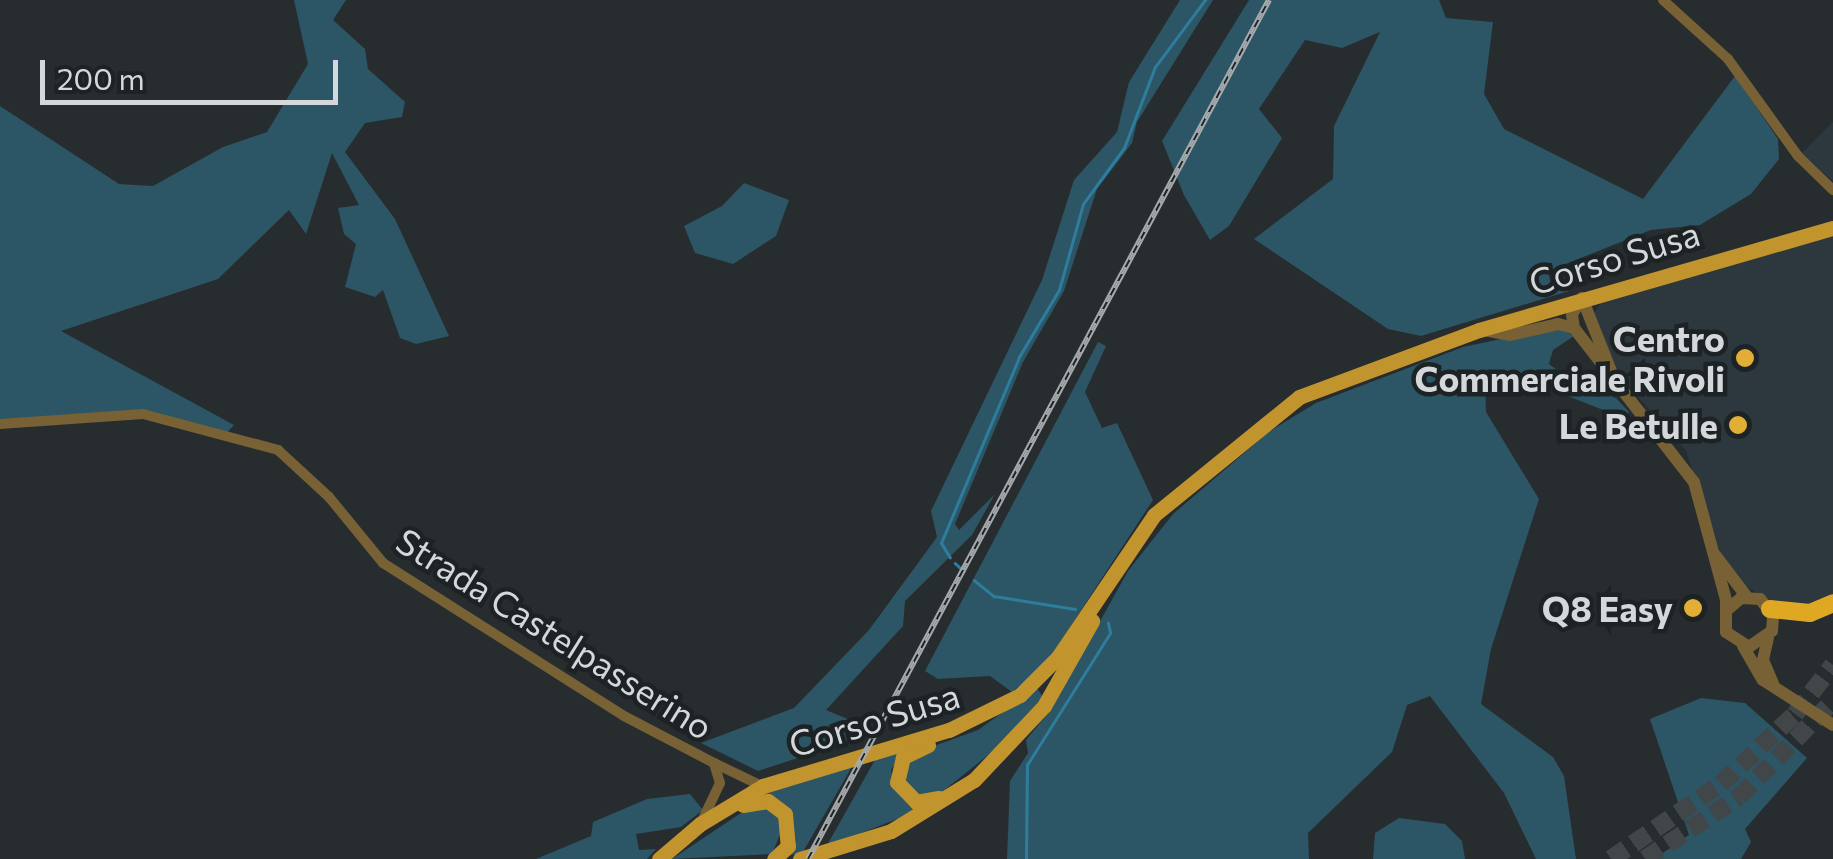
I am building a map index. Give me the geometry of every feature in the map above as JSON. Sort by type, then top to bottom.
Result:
[{"type":"highway","points":[[1770,608],[1810,613],[1833,603]]},
{"type":"main road","name":"Corso Susa","points":[[659,859],[700,824],[763,786],[988,714],[1048,670],[1119,562],[1183,487],[1299,397],[1479,330],[1785,236],[1833,216]]},
{"type":"main road","name":"Corso Susa","points":[[1785,236],[1833,228]]},
{"type":"main road","name":"Corso Susa","points":[[800,859],[919,818],[995,762],[1051,694],[1119,562]]},
{"type":"main road","points":[[988,714],[965,732],[909,752],[898,764],[897,782],[911,799],[930,802],[995,762]]},
{"type":"main road","points":[[700,824],[754,800],[774,804],[790,829],[788,846],[774,859]]},
{"type":"street","points":[[1663,0],[1728,59],[1798,156],[1830,184]]},
{"type":"street","points":[[1582,298],[1572,314],[1574,328],[1688,471],[1727,610],[1726,632],[1743,646],[1758,675],[1833,725]]},
{"type":"street","points":[[1582,298],[1613,379]]},
{"type":"street","points":[[1479,330],[1510,335],[1558,324],[1574,328]]},
{"type":"street","name":"Strada Castelpasserino","points":[[0,424],[143,414],[278,450],[393,570],[532,652],[624,716],[763,786]]},
{"type":"street","points":[[1711,549],[1747,597],[1770,608],[1764,660],[1774,687]]},
{"type":"street","points":[[1727,610],[1747,597]]},
{"type":"street","points":[[1743,646],[1768,638]]},
{"type":"street","name":"Strada Castelpasserino","points":[[700,824],[718,792],[714,763]]},
{"type":"shaded area","points":[[294,0],[346,0],[333,20],[365,49],[368,69],[405,102],[402,117],[365,123],[345,152],[395,219],[449,336],[416,344],[400,338],[383,290],[375,297],[345,287],[356,244],[344,234],[338,208],[359,205],[332,153],[306,234],[289,210],[218,279],[61,331],[234,425],[223,437],[167,417],[0,424],[0,106],[119,184],[153,186],[223,147],[267,132],[308,64]]},
{"type":"shaded area","points":[[1180,0],[1213,0],[1137,122],[1132,143],[1097,189],[1064,291],[1023,362],[955,524],[959,530],[995,494],[972,535],[905,601],[903,626],[826,710],[867,727],[847,742],[758,771],[701,743],[794,708],[869,630],[937,537],[931,511],[1042,280],[1074,180],[1117,132],[1129,82]]},
{"type":"shaded area","points":[[1249,0],[1439,0],[1446,18],[1493,22],[1484,94],[1504,129],[1643,199],[1735,76],[1778,139],[1779,159],[1751,194],[1700,225],[1651,230],[1548,271],[1550,281],[1569,291],[1421,336],[1388,329],[1254,239],[1333,179],[1334,126],[1380,32],[1342,48],[1305,40],[1259,109],[1282,138],[1229,226],[1210,240],[1184,195],[1162,141]]},
{"type":"shaded area","points":[[1833,122],[1833,181],[1802,153]]},
{"type":"shaded area","points":[[744,183],[789,200],[776,236],[733,264],[695,253],[684,226],[722,206]]},
{"type":"shaded area","points":[[1833,233],[1833,597],[1819,605],[1777,604],[1748,588],[1723,562],[1686,451],[1617,373],[1592,316],[1601,303]]},
{"type":"shaded area","points":[[1558,327],[1574,336],[1553,350],[1549,364],[1577,385],[1616,398],[1629,412],[1623,418],[1528,380],[1485,377],[1486,412],[1539,499],[1491,649],[1481,704],[1553,757],[1564,776],[1576,859],[1536,859],[1504,793],[1430,696],[1407,705],[1392,752],[1308,833],[1309,859],[1007,859],[1010,781],[1028,753],[1026,740],[1050,711],[1128,571],[1173,514],[1270,431],[1316,403],[1463,347]]},
{"type":"shaded area","points":[[1098,342],[1106,346],[1085,392],[1102,428],[1117,423],[1153,500],[1055,650],[1027,680],[1012,692],[990,676],[938,679],[925,671]]},
{"type":"shaded area","points":[[1037,688],[1043,697],[992,752],[938,795],[912,796],[900,770],[923,750],[978,730]]},
{"type":"shaded area","points":[[1701,698],[1745,703],[1807,758],[1745,829],[1751,842],[1741,859],[1654,859],[1689,835],[1650,719]]},
{"type":"shaded area","points":[[904,750],[891,770],[894,787],[911,804],[927,807],[826,847],[876,758]]},
{"type":"shaded area","points":[[853,765],[803,852],[781,858],[794,833],[759,795]]},
{"type":"shaded area","points":[[690,794],[703,810],[681,827],[636,834],[639,850],[656,849],[647,859],[536,859],[591,836],[593,822],[647,799]]},
{"type":"shaded area","points":[[753,805],[772,807],[784,825],[772,854],[672,859]]},
{"type":"shaded area","points":[[1399,818],[1445,824],[1462,841],[1465,859],[1373,859],[1375,833]]},
{"type":"waterway","points":[[950,558],[941,543],[1019,357],[1059,290],[1083,204],[1124,148],[1155,67],[1205,0]]},
{"type":"waterway","points":[[955,563],[964,571]]},
{"type":"waterway","points":[[974,580],[994,596],[1075,609]]},
{"type":"waterway","points":[[1026,859],[1027,765],[1110,633],[1108,623]]},
{"type":"tunnel","points":[[1611,859],[1721,784],[1795,714],[1833,665]]},
{"type":"tunnel","points":[[1645,859],[1739,797],[1833,701]]},
{"type":"railway","points":[[808,859],[1269,0]]},
{"type":"place","name":"Centro Commerciale Rivoli","points":[[1745,358]]},
{"type":"place","name":"Le Betulle","points":[[1738,425]]},
{"type":"place","name":"Q8 Easy","points":[[1693,608]]}]
